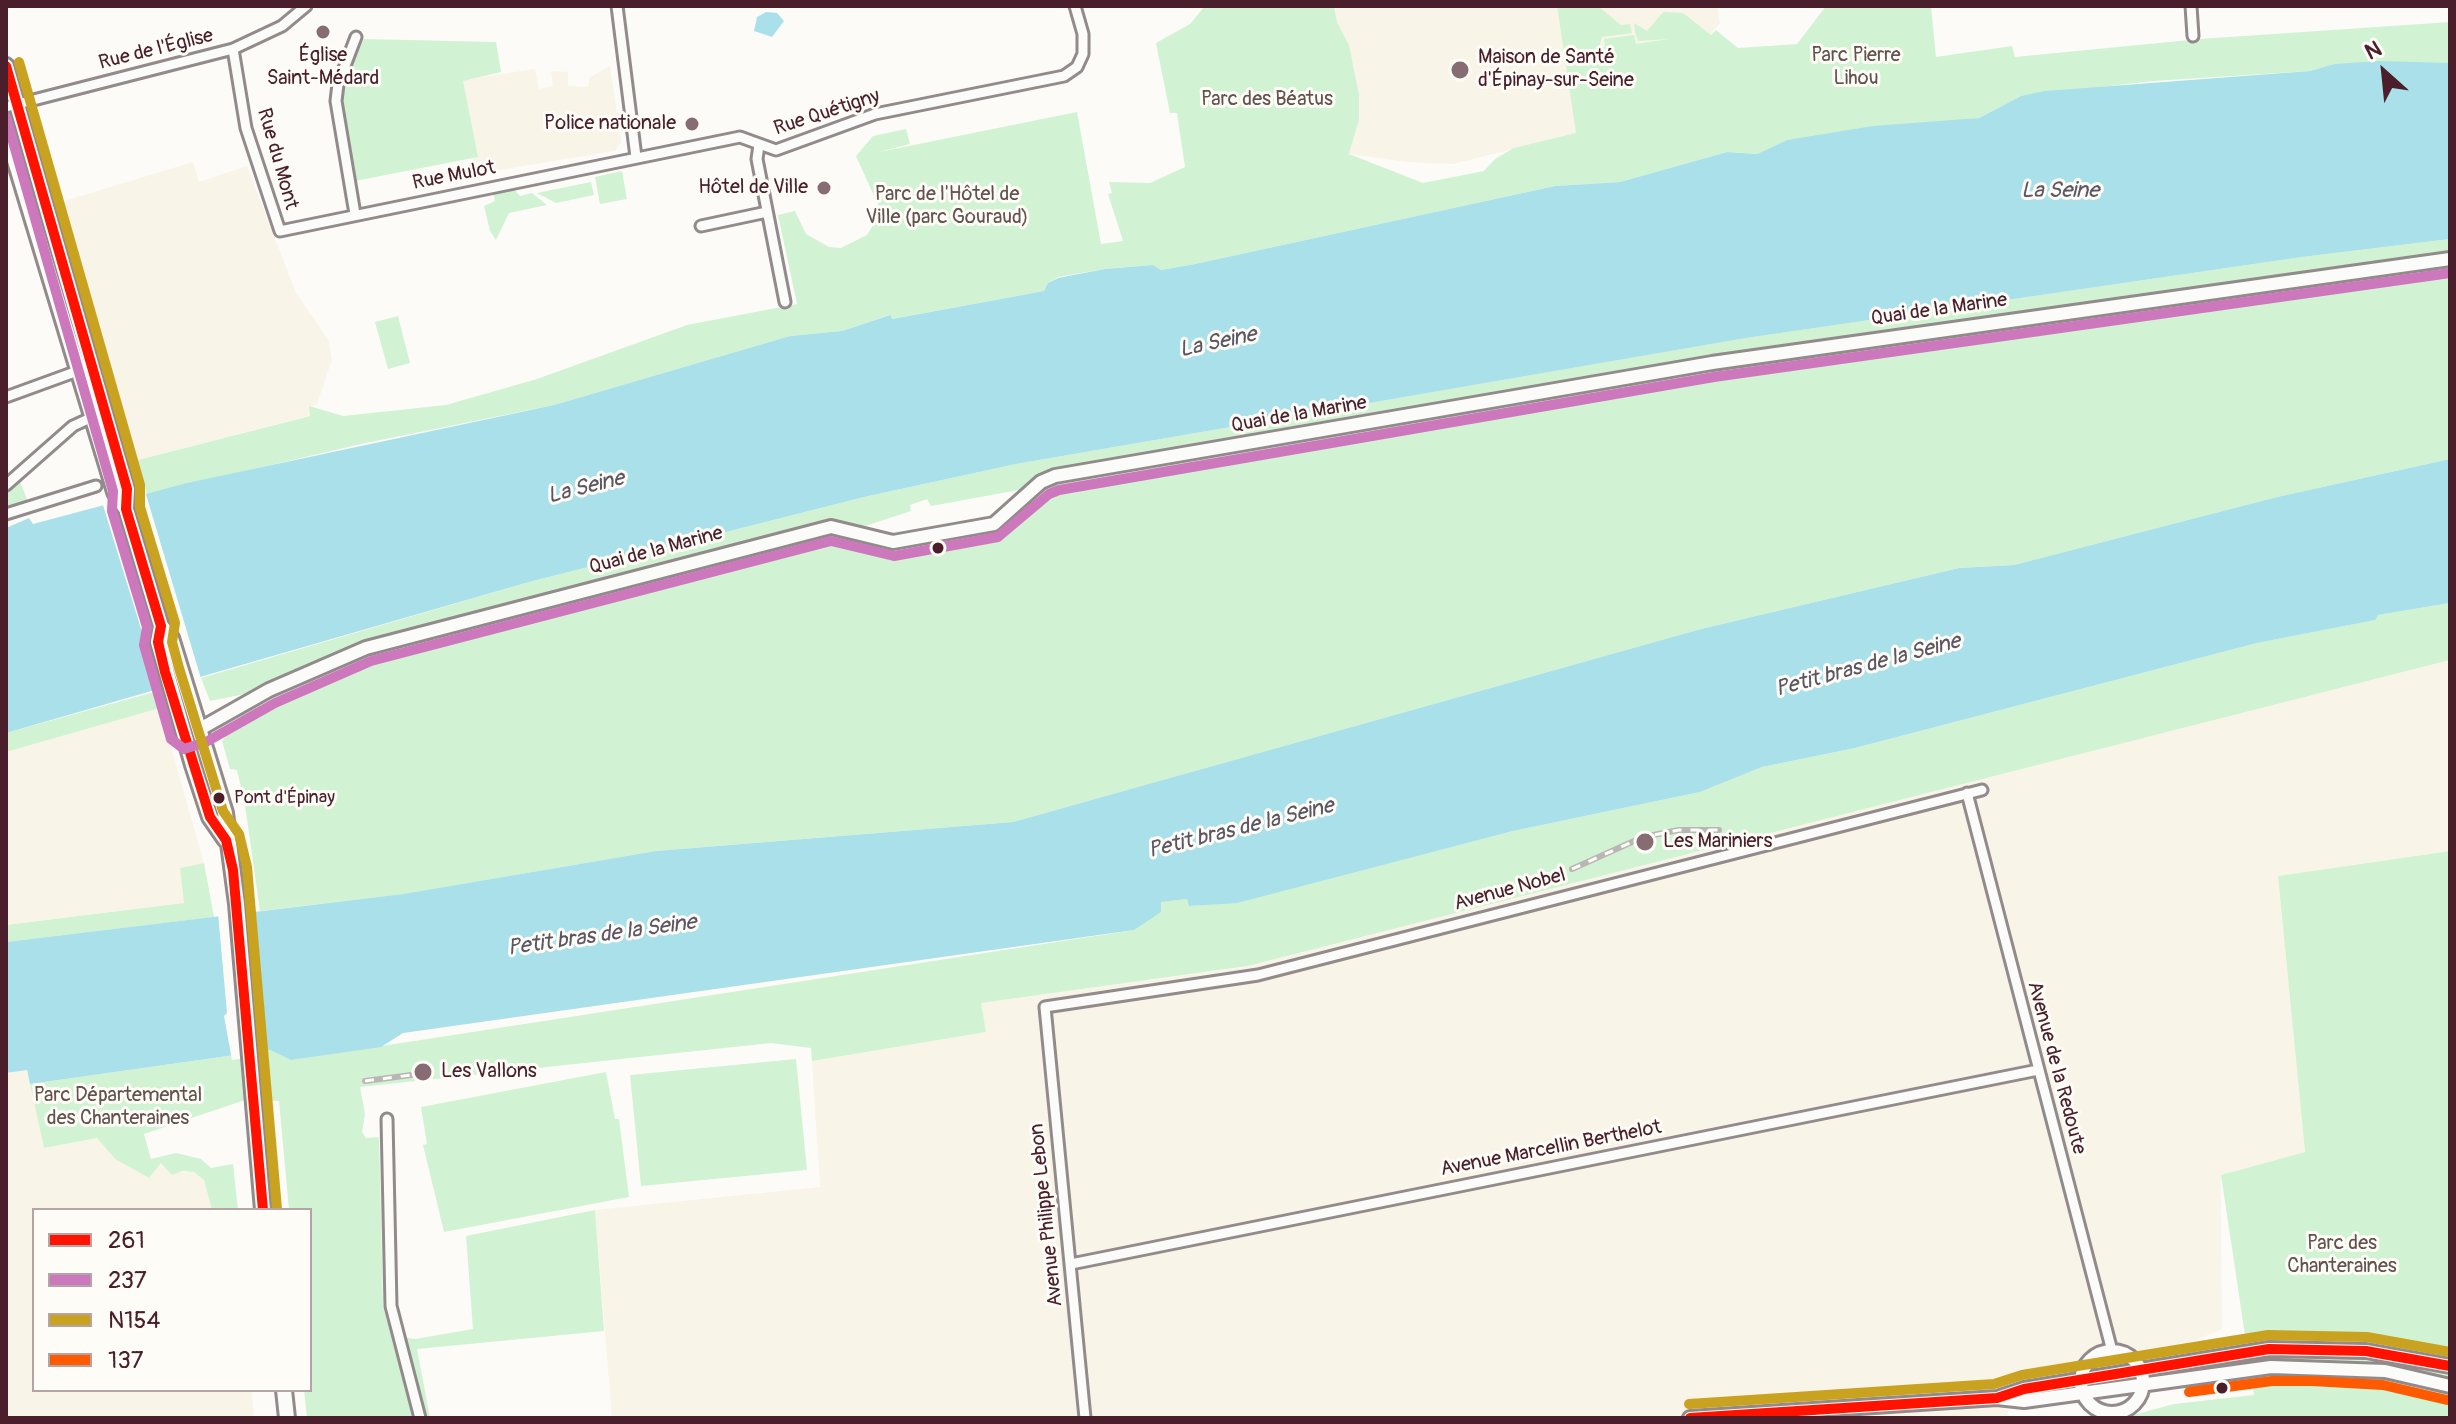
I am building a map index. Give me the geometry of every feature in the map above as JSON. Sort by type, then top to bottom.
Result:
[{"type":"main road","points":[[6,66],[12,106],[84,369]]},
{"type":"main road","points":[[6,131],[109,450],[127,489],[126,509],[161,626],[171,638],[225,813],[245,987],[263,1208]]},
{"type":"main road","points":[[161,626],[158,642],[184,735],[210,817],[226,840]]},
{"type":"main road","points":[[184,735],[200,729]]},
{"type":"main road","points":[[284,1392],[287,1418]]},
{"type":"street","name":"Rue de l'Église","points":[[12,106],[233,49],[282,26],[306,6]]},
{"type":"street","points":[[617,6],[636,157]]},
{"type":"street","name":"Rue Quétigny","points":[[636,157],[740,137],[776,150],[875,114],[1064,76],[1077,67],[1083,54],[1083,34],[1075,6]]},
{"type":"street","points":[[2191,6],[2193,36]]},
{"type":"street","points":[[355,214],[336,95],[356,37]]},
{"type":"street","name":"Rue du Mont","points":[[233,49],[246,128],[280,231]]},
{"type":"street","points":[[759,145],[757,159],[785,302]]},
{"type":"street","name":"Rue Mulot","points":[[280,231],[636,157]]},
{"type":"street","points":[[701,226],[767,212]]},
{"type":"street","name":"Quai de la Marine","points":[[200,729],[269,690],[366,648],[831,527],[893,542],[994,524],[1041,482],[1055,476],[1712,363],[2450,259]]},
{"type":"street","points":[[6,397],[84,369]]},
{"type":"street","points":[[6,485],[73,426],[98,414]]},
{"type":"street","points":[[6,514],[96,486]]},
{"type":"street","name":"Avenue Nobel","points":[[1045,1007],[1258,975],[1982,790]]},
{"type":"street","name":"Avenue de la Redoute","points":[[1967,793],[2112,1351]]},
{"type":"street","name":"Avenue Philippe Lebon","points":[[1045,1007],[1085,1418]]},
{"type":"street","name":"Avenue Marcellin Berthelot","points":[[1071,1264],[2038,1070]]},
{"type":"street","points":[[387,1119],[391,1306],[420,1418]]},
{"type":"street","points":[[1997,1398],[2024,1389],[2140,1368],[2234,1353],[2303,1347],[2366,1351],[2450,1366]]},
{"type":"street","points":[[2112,1351],[2131,1357],[2140,1368],[2143,1385],[2131,1406],[2115,1413],[2094,1407],[2084,1395],[2081,1380],[2089,1363],[2112,1351]]},
{"type":"street","points":[[1690,1418],[1997,1398],[2024,1401],[2084,1395],[2227,1371],[2312,1367],[2385,1371],[2450,1386]]},
{"type":"shaded area","name":"Maison de Santé d'Épinay-sur-Seine","points":[[1334,6],[1557,6],[1577,133],[1453,164],[1407,162],[1349,154],[1359,120],[1349,45],[1337,22]]},
{"type":"shaded area","points":[[1568,6],[1717,6],[1720,23],[1670,83],[1600,94],[1591,42]]},
{"type":"shaded area","points":[[610,66],[621,142],[615,151],[473,174],[471,159],[477,157],[462,80],[535,69],[539,89],[553,86],[551,71],[568,72],[568,86],[588,87],[590,77]]},
{"type":"shaded area","points":[[193,162],[199,182],[247,166],[296,293],[329,341],[332,359],[317,404],[310,407],[311,415],[138,460],[61,202]]},
{"type":"shaded area","points":[[2450,660],[2450,851],[2278,876],[2305,1152],[2221,1175],[2222,1329],[2187,1344],[2013,1379],[2007,1418],[612,1418],[595,1210],[820,1187],[812,1061],[986,1032],[980,1003],[1245,967]]},
{"type":"shaded area","points":[[160,708],[204,863],[180,868],[185,903],[6,925],[6,752]]},
{"type":"shaded area","points":[[27,1070],[44,1148],[97,1138],[115,1159],[149,1178],[161,1163],[178,1172],[194,1172],[204,1179],[211,1208],[32,1208],[32,1392],[252,1392],[254,1418],[6,1418],[6,1073]]},
{"type":"green space","points":[[1205,6],[1334,6],[1337,22],[1349,45],[1359,95],[1359,120],[1349,154],[1423,183],[1484,171],[1495,159],[1514,148],[1576,133],[1557,6],[1598,6],[1621,25],[1630,24],[1632,33],[1602,37],[1599,48],[1605,47],[1604,39],[1634,35],[1636,44],[1668,39],[1638,41],[1635,32],[1634,23],[1647,31],[1663,12],[1683,13],[1711,35],[1716,30],[1738,48],[1797,44],[1826,6],[1931,6],[1936,57],[2012,46],[2015,57],[2200,39],[2450,22],[2450,63],[2334,64],[2310,71],[2154,81],[2021,96],[1979,118],[1787,140],[1757,154],[1727,152],[1620,182],[1555,186],[1195,264],[1161,270],[1153,265],[1105,269],[1058,277],[1048,283],[1044,291],[891,319],[889,315],[842,331],[790,336],[554,405],[361,444],[147,494],[138,460],[310,416],[309,406],[343,416],[446,405],[537,379],[687,325],[797,304],[778,215],[795,211],[806,234],[829,247],[841,248],[867,235],[878,217],[879,207],[856,156],[873,136],[906,129],[910,144],[879,152],[1077,112],[1101,244],[1123,241],[1108,194],[1112,193],[1109,182],[1150,183],[1185,167],[1177,113],[1170,113],[1156,43],[1190,24]]},
{"type":"green space","points":[[364,39],[496,42],[501,72],[463,81],[478,157],[355,181],[340,92]]},
{"type":"green space","points":[[622,171],[627,199],[600,204],[595,177]]},
{"type":"green space","points":[[591,182],[594,195],[556,203],[537,193]]},
{"type":"green space","points":[[513,188],[520,196],[532,193],[547,205],[509,213],[496,240],[490,231],[484,206],[495,201],[493,193]]},
{"type":"green space","points":[[2450,239],[2450,253],[1861,337],[931,506],[927,499],[910,505],[911,511],[859,528],[831,520],[372,641],[245,694],[210,701],[201,678],[529,582],[864,497],[1016,464],[1745,338],[2302,257]]},
{"type":"green space","points":[[2450,269],[2450,459],[2277,497],[2014,565],[1959,568],[1701,629],[1013,822],[656,851],[404,894],[260,911],[245,805],[237,770],[230,769],[222,741],[242,714],[371,655],[440,641],[834,535],[886,550],[889,555],[1003,531],[1054,485],[1701,373],[2013,327]]},
{"type":"green space","points":[[398,316],[410,363],[388,369],[375,322]]},
{"type":"green space","points":[[19,479],[29,504],[6,512],[6,489]]},
{"type":"green space","name":"Parc Départemental des Chanteraines","points":[[2450,603],[2450,660],[1248,966],[981,1003],[986,1032],[812,1061],[811,1048],[771,1043],[360,1087],[365,1114],[362,1132],[366,1138],[379,1137],[383,1306],[391,1335],[415,1339],[473,1329],[466,1236],[595,1210],[604,1331],[417,1349],[430,1418],[307,1418],[304,1392],[312,1392],[312,1208],[289,1208],[279,1101],[245,1100],[144,1134],[151,1159],[176,1153],[201,1159],[211,1168],[233,1164],[238,1208],[211,1208],[204,1180],[194,1172],[182,1171],[172,1175],[161,1163],[149,1178],[115,1159],[97,1138],[44,1148],[30,1084],[270,1050],[291,1060],[1134,930],[1160,902],[1187,899],[1190,906],[1237,902],[1513,831],[1700,792],[1762,767],[1855,748],[2257,643],[2374,620],[2378,615]]},
{"type":"green space","points":[[154,692],[160,708],[6,752],[6,733]]},
{"type":"green space","name":"Parc des Chanteraines","points":[[2450,851],[2450,1418],[2122,1418],[2174,1404],[2254,1395],[2221,1175],[2305,1152],[2278,876]]},
{"type":"green space","points":[[204,863],[214,917],[6,942],[6,925],[184,903],[180,868]]},
{"type":"green space","points":[[796,1059],[807,1170],[641,1186],[630,1075]]},
{"type":"green space","points":[[606,1072],[615,1119],[619,1119],[629,1197],[444,1232],[423,1145],[427,1144],[421,1107]]},
{"type":"water","points":[[766,12],[777,13],[784,21],[772,37],[754,31],[757,17]]},
{"type":"water","name":"La Seine","points":[[2379,61],[2450,63],[2450,239],[2302,257],[1746,338],[1016,464],[864,497],[529,582],[6,733],[6,528],[29,518],[33,524],[187,483],[554,405],[790,336],[842,331],[890,315],[892,319],[1044,291],[1048,283],[1058,278],[1105,269],[1153,265],[1161,270],[1195,264],[1555,186],[1620,182],[1727,152],[1757,154],[1787,140],[1873,126],[1979,118],[2021,96],[2045,91],[2310,71],[2334,64]]},
{"type":"water","name":"Petit bras de la Seine","points":[[2450,459],[2450,603],[2378,615],[2375,620],[2257,643],[1855,748],[1762,767],[1700,792],[1513,831],[1237,903],[1189,906],[1187,899],[1161,902],[1161,912],[1134,930],[403,1033],[381,1047],[291,1060],[270,1050],[30,1084],[27,1070],[6,1073],[6,942],[403,894],[656,851],[1013,822],[1701,629],[1959,568],[2014,565],[2277,497]]},
{"type":"pier","points":[[145,491],[202,682],[161,694],[102,502]]},
{"type":"pier","points":[[255,907],[268,1055],[232,1060],[224,1016],[227,1013],[218,913]]},
{"type":"tunnel","points":[[96,486],[137,472]]},
{"type":"railway","points":[[1572,869],[1643,837],[1679,830],[1719,830]]},
{"type":"railway","points":[[365,1081],[419,1074]]},
{"type":"transit line","name":"N154","points":[[19,62],[140,485],[140,507],[175,623],[172,642],[179,668],[223,811],[239,834],[247,867],[277,1208]]},
{"type":"transit line","name":"261","points":[[6,66],[127,489],[126,509],[161,626],[158,642],[165,672],[210,817],[226,840],[233,870],[263,1208]]},
{"type":"transit line","name":"237","points":[[6,117],[113,491],[112,511],[147,627],[144,645],[171,739],[184,749],[206,742],[275,703],[371,661],[831,541],[894,556],[998,537],[1049,494],[1059,490],[1714,377],[2450,273]]},
{"type":"transit line","name":"N154","points":[[1689,1404],[1994,1384],[2022,1375],[2268,1335],[2367,1337],[2450,1352]]},
{"type":"transit line","name":"261","points":[[1690,1418],[1997,1398],[2024,1389],[2269,1349],[2366,1351],[2450,1366]]},
{"type":"transit line","name":"137","points":[[2189,1392],[2272,1381],[2312,1381],[2383,1385],[2447,1400]]},
{"type":"place","name":"Église Saint-Médard","points":[[323,32]]},
{"type":"place","name":"Maison de Santé d'Épinay-sur-Seine","points":[[1460,70]]},
{"type":"place","name":"Police nationale","points":[[692,124]]},
{"type":"place","name":"Hôtel de Ville","points":[[824,188]]},
{"type":"place","name":"Pont d'Épinay","points":[[219,798]]},
{"type":"place","name":"Les Mariniers","points":[[1645,842]]},
{"type":"place","name":"Les Vallons","points":[[423,1072]]},
{"type":"park label","name":"Parc Pierre Lihou","points":[[1856,68]]},
{"type":"park label","name":"Parc des Béatus","points":[[1267,100]]},
{"type":"park label","name":"Parc de l'Hôtel de Ville (parc Gouraud)","points":[[947,206]]}]
